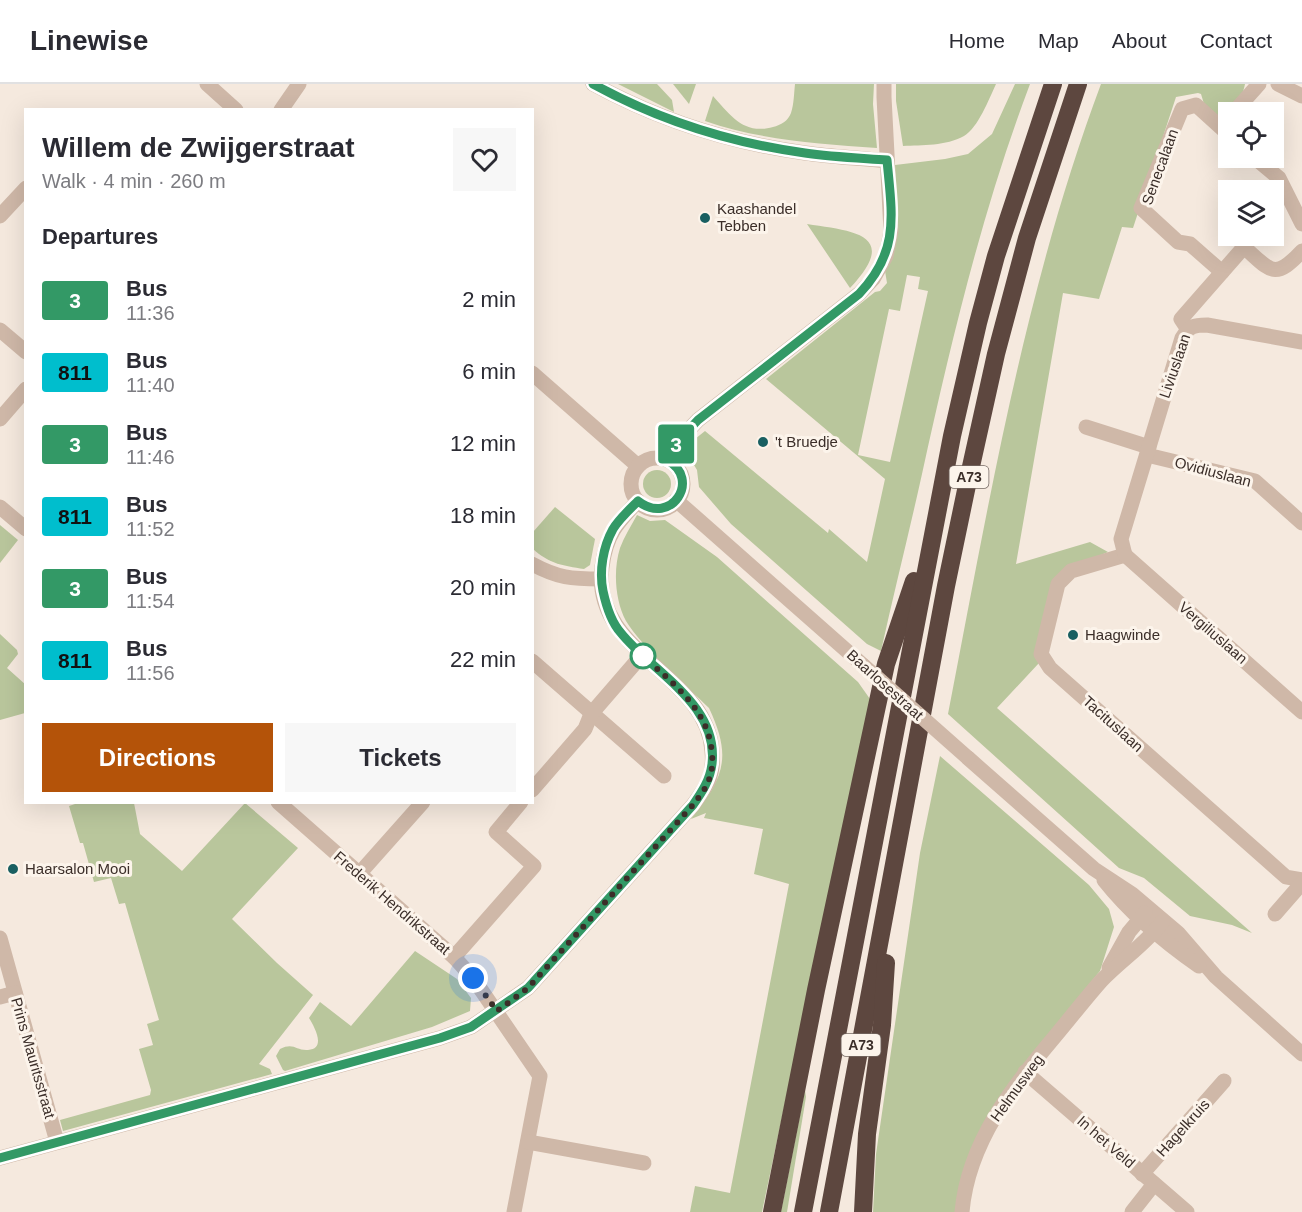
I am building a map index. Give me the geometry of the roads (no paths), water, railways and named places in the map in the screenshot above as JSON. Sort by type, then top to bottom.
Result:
[{"type":"highway","name":"A73","points":[[803,1212],[936,517],[978,323],[999,246],[1053,84]]},
{"type":"highway","name":"A73","points":[[829,1212],[946,586],[996,354],[1027,238],[1077,84]]},
{"type":"highway","name":"A73","points":[[772,1212],[816,990],[886,664],[936,517]]},
{"type":"highway","name":"A73","points":[[862,1212],[867,1134],[882,1025],[892,877]]},
{"type":"street","points":[[207,84],[234,108]]},
{"type":"street","points":[[282,108],[299,84]]},
{"type":"street","points":[[593,84],[624,101],[716,135],[806,154],[887,160]]},
{"type":"street","points":[[667,460],[678,441],[698,420],[859,294],[873,279],[886,256],[891,231],[884,84]]},
{"type":"street","points":[[1243,102],[1259,84]]},
{"type":"street","points":[[1278,84],[1302,96]]},
{"type":"street","name":"Senecalaan","points":[[1218,121],[1196,105],[1182,109],[1141,208],[1178,242],[1190,244],[1221,272]]},
{"type":"street","points":[[1268,168],[1279,178],[1302,224]]},
{"type":"street","points":[[0,216],[24,190]]},
{"type":"street","points":[[1187,328],[1181,319],[1244,247],[1268,268],[1277,271],[1287,267],[1302,251]]},
{"type":"street","name":"Liviuslaan","points":[[1125,555],[1121,539],[1187,328],[1194,325],[1208,325],[1302,342]]},
{"type":"street","points":[[0,330],[24,350]]},
{"type":"street","points":[[534,375],[638,466]]},
{"type":"street","points":[[0,419],[24,392]]},
{"type":"street","points":[[1086,427],[1148,451]]},
{"type":"street","name":"Ovidiuslaan","points":[[1148,451],[1255,481],[1302,523]]},
{"type":"street","points":[[652,458],[667,460],[676,466],[681,475],[682,489],[671,505],[658,509],[644,506],[632,490],[632,476],[638,466],[652,458]]},
{"type":"street","name":"Baarlosestraat","points":[[676,500],[1094,868],[1132,894],[1144,914],[1159,927],[1178,933],[1216,977],[1302,1054]]},
{"type":"street","points":[[0,1158],[440,1038],[471,1027],[528,988],[693,805],[708,781],[713,763],[711,740],[704,720],[692,702],[619,632],[607,606],[601,579],[604,551],[614,527],[638,501]]},
{"type":"street","points":[[0,507],[24,527]]},
{"type":"street","name":"Vergiliuslaan","points":[[1125,555],[1302,712]]},
{"type":"street","name":"Tacituslaan","points":[[1125,555],[1071,571],[1058,584],[1041,654],[1050,668],[1286,877],[1302,881],[1275,914]]},
{"type":"street","points":[[534,565],[553,576],[601,579]]},
{"type":"street","points":[[534,788],[585,729],[591,714],[642,655]]},
{"type":"street","points":[[534,663],[664,776]]},
{"type":"street","name":"Frederik Hendrikstraat","points":[[280,804],[454,957],[497,1011],[540,1076],[514,1212]]},
{"type":"street","points":[[359,874],[421,804]]},
{"type":"street","points":[[454,957],[534,866],[496,832],[519,804]]},
{"type":"street","name":"Helmusweg","points":[[1102,980],[1129,932],[1144,914]]},
{"type":"street","name":"Helmusweg","points":[[962,1212],[963,1198],[976,1153],[991,1123],[1025,1072],[1102,980],[1159,927]]},
{"type":"street","name":"Prins Mauritsstraat","points":[[0,938],[8,995],[57,1142]]},
{"type":"street","name":"In het Veld","points":[[1025,1072],[1187,1212]]},
{"type":"street","name":"Hagelkruis","points":[[1142,1174],[1224,1081]]},
{"type":"street","points":[[528,1142],[644,1163]]},
{"type":"street","points":[[1132,1212],[1154,1184]]},
{"type":"place","name":"Kaashandel Tebben","points":[[705,218]]},
{"type":"place","name":"'t Bruedje","points":[[763,442]]},
{"type":"place","name":"Haagwinde","points":[[1073,635]]},
{"type":"place","name":"Haarsalon Mooi","points":[[13,869]]}]
